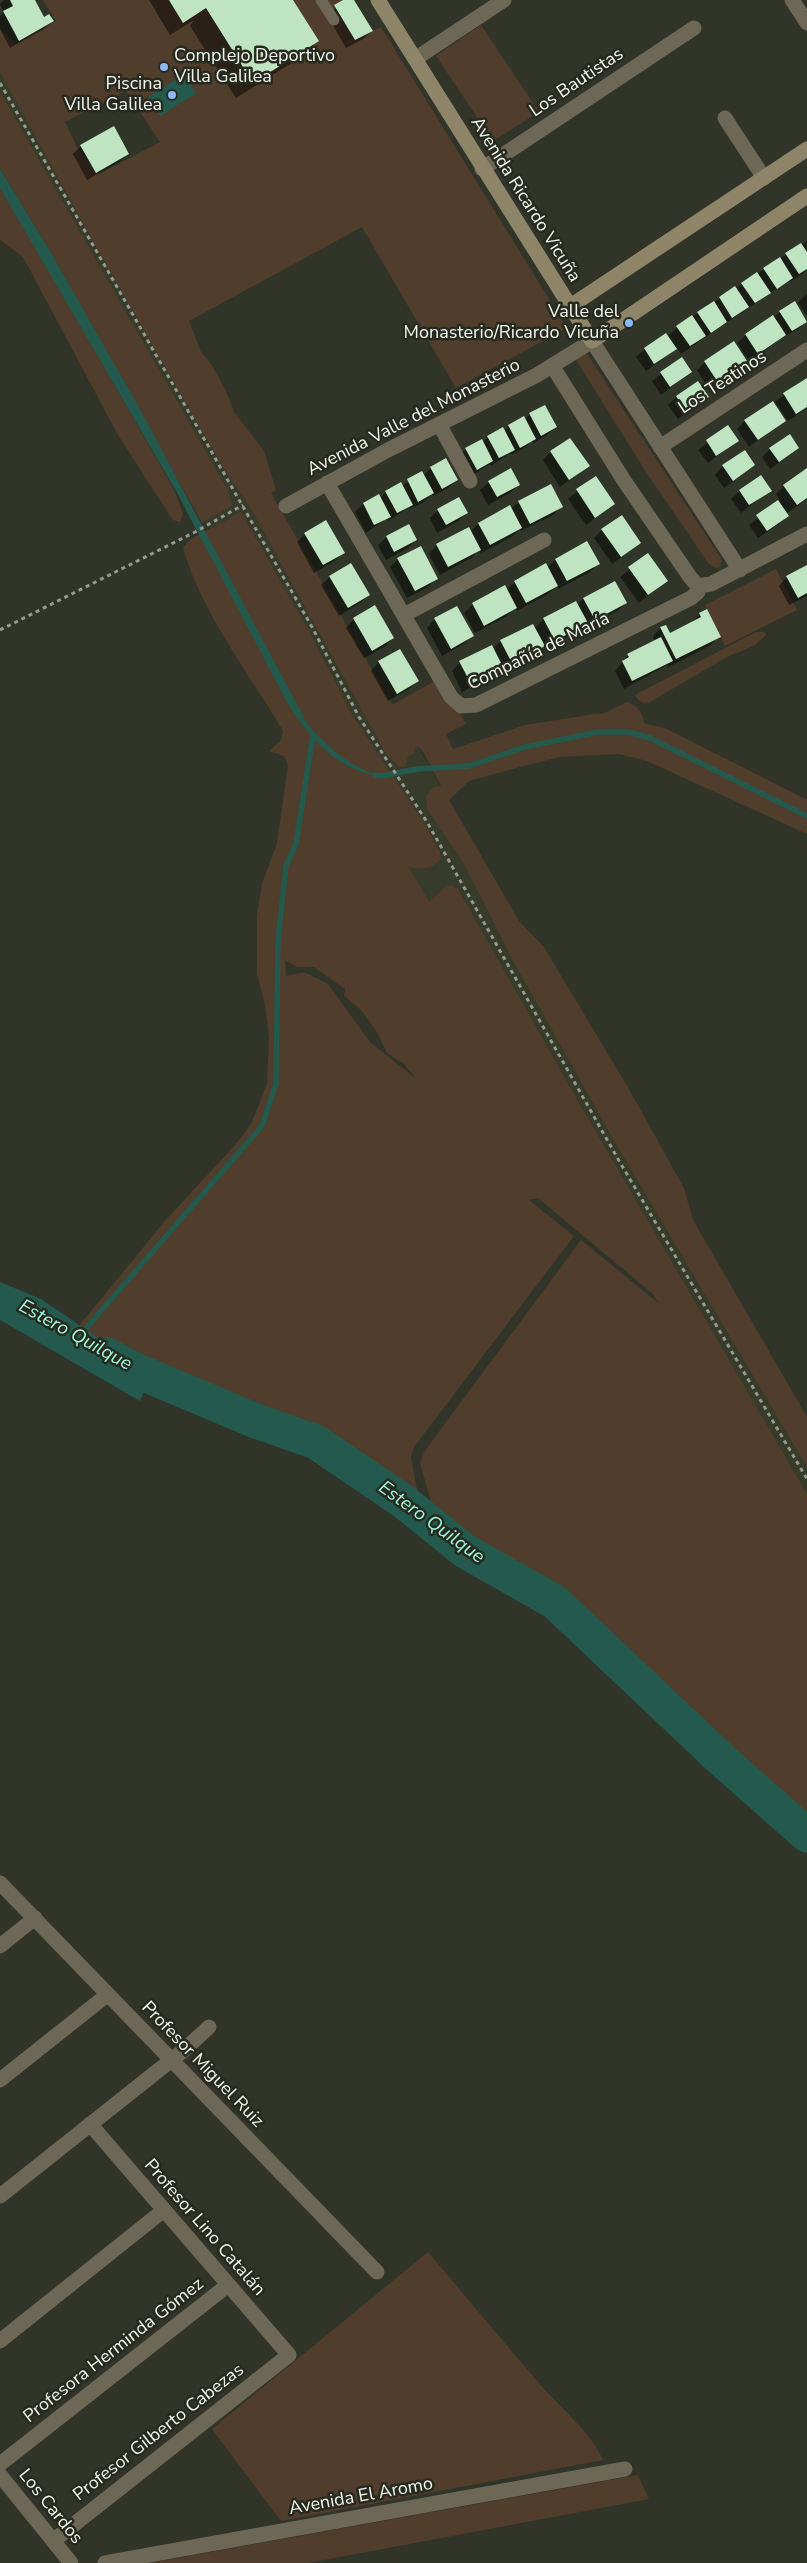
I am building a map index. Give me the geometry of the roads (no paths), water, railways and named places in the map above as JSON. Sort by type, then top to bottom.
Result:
[{"type":"street","name":"Avenida Ricardo Vicuña","points":[[378,0],[569,307],[740,570]]},
{"type":"street","points":[[415,59],[504,0]]},
{"type":"street","points":[[792,0],[807,22]]},
{"type":"street","name":"Los Bautistas","points":[[482,168],[694,28]]},
{"type":"street","points":[[724,118],[764,178]]},
{"type":"street","points":[[569,307],[807,149]]},
{"type":"street","name":"Avenida Valle del Monasterio","points":[[286,506],[439,424],[553,366],[807,196]]},
{"type":"street","name":"Los Teatinos","points":[[660,447],[807,350]]},
{"type":"street","points":[[553,366],[624,479],[698,586]]},
{"type":"street","points":[[439,424],[470,480]]},
{"type":"street","name":"Compañía de María","points":[[327,483],[451,698],[461,706],[470,707],[691,598],[698,592],[698,586],[711,584],[807,534]]},
{"type":"street","points":[[404,614],[544,540]]},
{"type":"street","name":"Profesor Miguel Ruiz","points":[[0,1883],[377,2272]]},
{"type":"street","points":[[0,1946],[35,1918]]},
{"type":"street","points":[[0,2080],[107,1994]]},
{"type":"street","points":[[0,2196],[171,2060],[209,2027]]},
{"type":"street","name":"Profesor Lino Catalán","points":[[90,2124],[289,2355]]},
{"type":"street","points":[[0,2341],[164,2210]]},
{"type":"street","name":"Profesora Herminda Gómez","points":[[0,2464],[228,2285]]},
{"type":"street","name":"Profesor Gilberto Cabezas","points":[[53,2541],[289,2355]]},
{"type":"street","name":"Avenida El Aromo","points":[[105,2563],[625,2469]]},
{"type":"street","name":"Los Cardos","points":[[0,2475],[71,2563]]},
{"type":"lane","points":[[321,0],[334,20]]},
{"type":"water","name":"Piscina Villa Galilea","points":[[184,74],[196,93],[160,116],[148,97]]},
{"type":"water","points":[[0,169],[47,246],[140,409],[308,725],[341,756],[360,768],[382,776],[352,768],[327,752],[306,729],[288,704],[176,491],[0,188]]},
{"type":"water","points":[[0,1282],[41,1299],[122,1354],[154,1368],[140,1401],[0,1320]]},
{"type":"waterway","points":[[375,775],[382,776],[417,769],[469,766],[525,747],[598,732],[628,732],[650,738],[807,816]]},
{"type":"waterway","points":[[81,1334],[262,1126],[276,1084],[278,940],[286,866],[296,844],[313,735]]},
{"type":"waterway","name":"Estero Quilque","points":[[107,1355],[135,1370],[256,1421],[316,1442],[403,1501],[465,1551],[555,1602],[721,1759],[807,1835]]},
{"type":"place","name":"Complejo Deportivo Villa Galilea","points":[[164,67]]},
{"type":"place","name":"Piscina Villa Galilea","points":[[172,95]]},
{"type":"place","name":"Valle del Monasterio/Ricardo Vicuña","points":[[629,323]]}]
